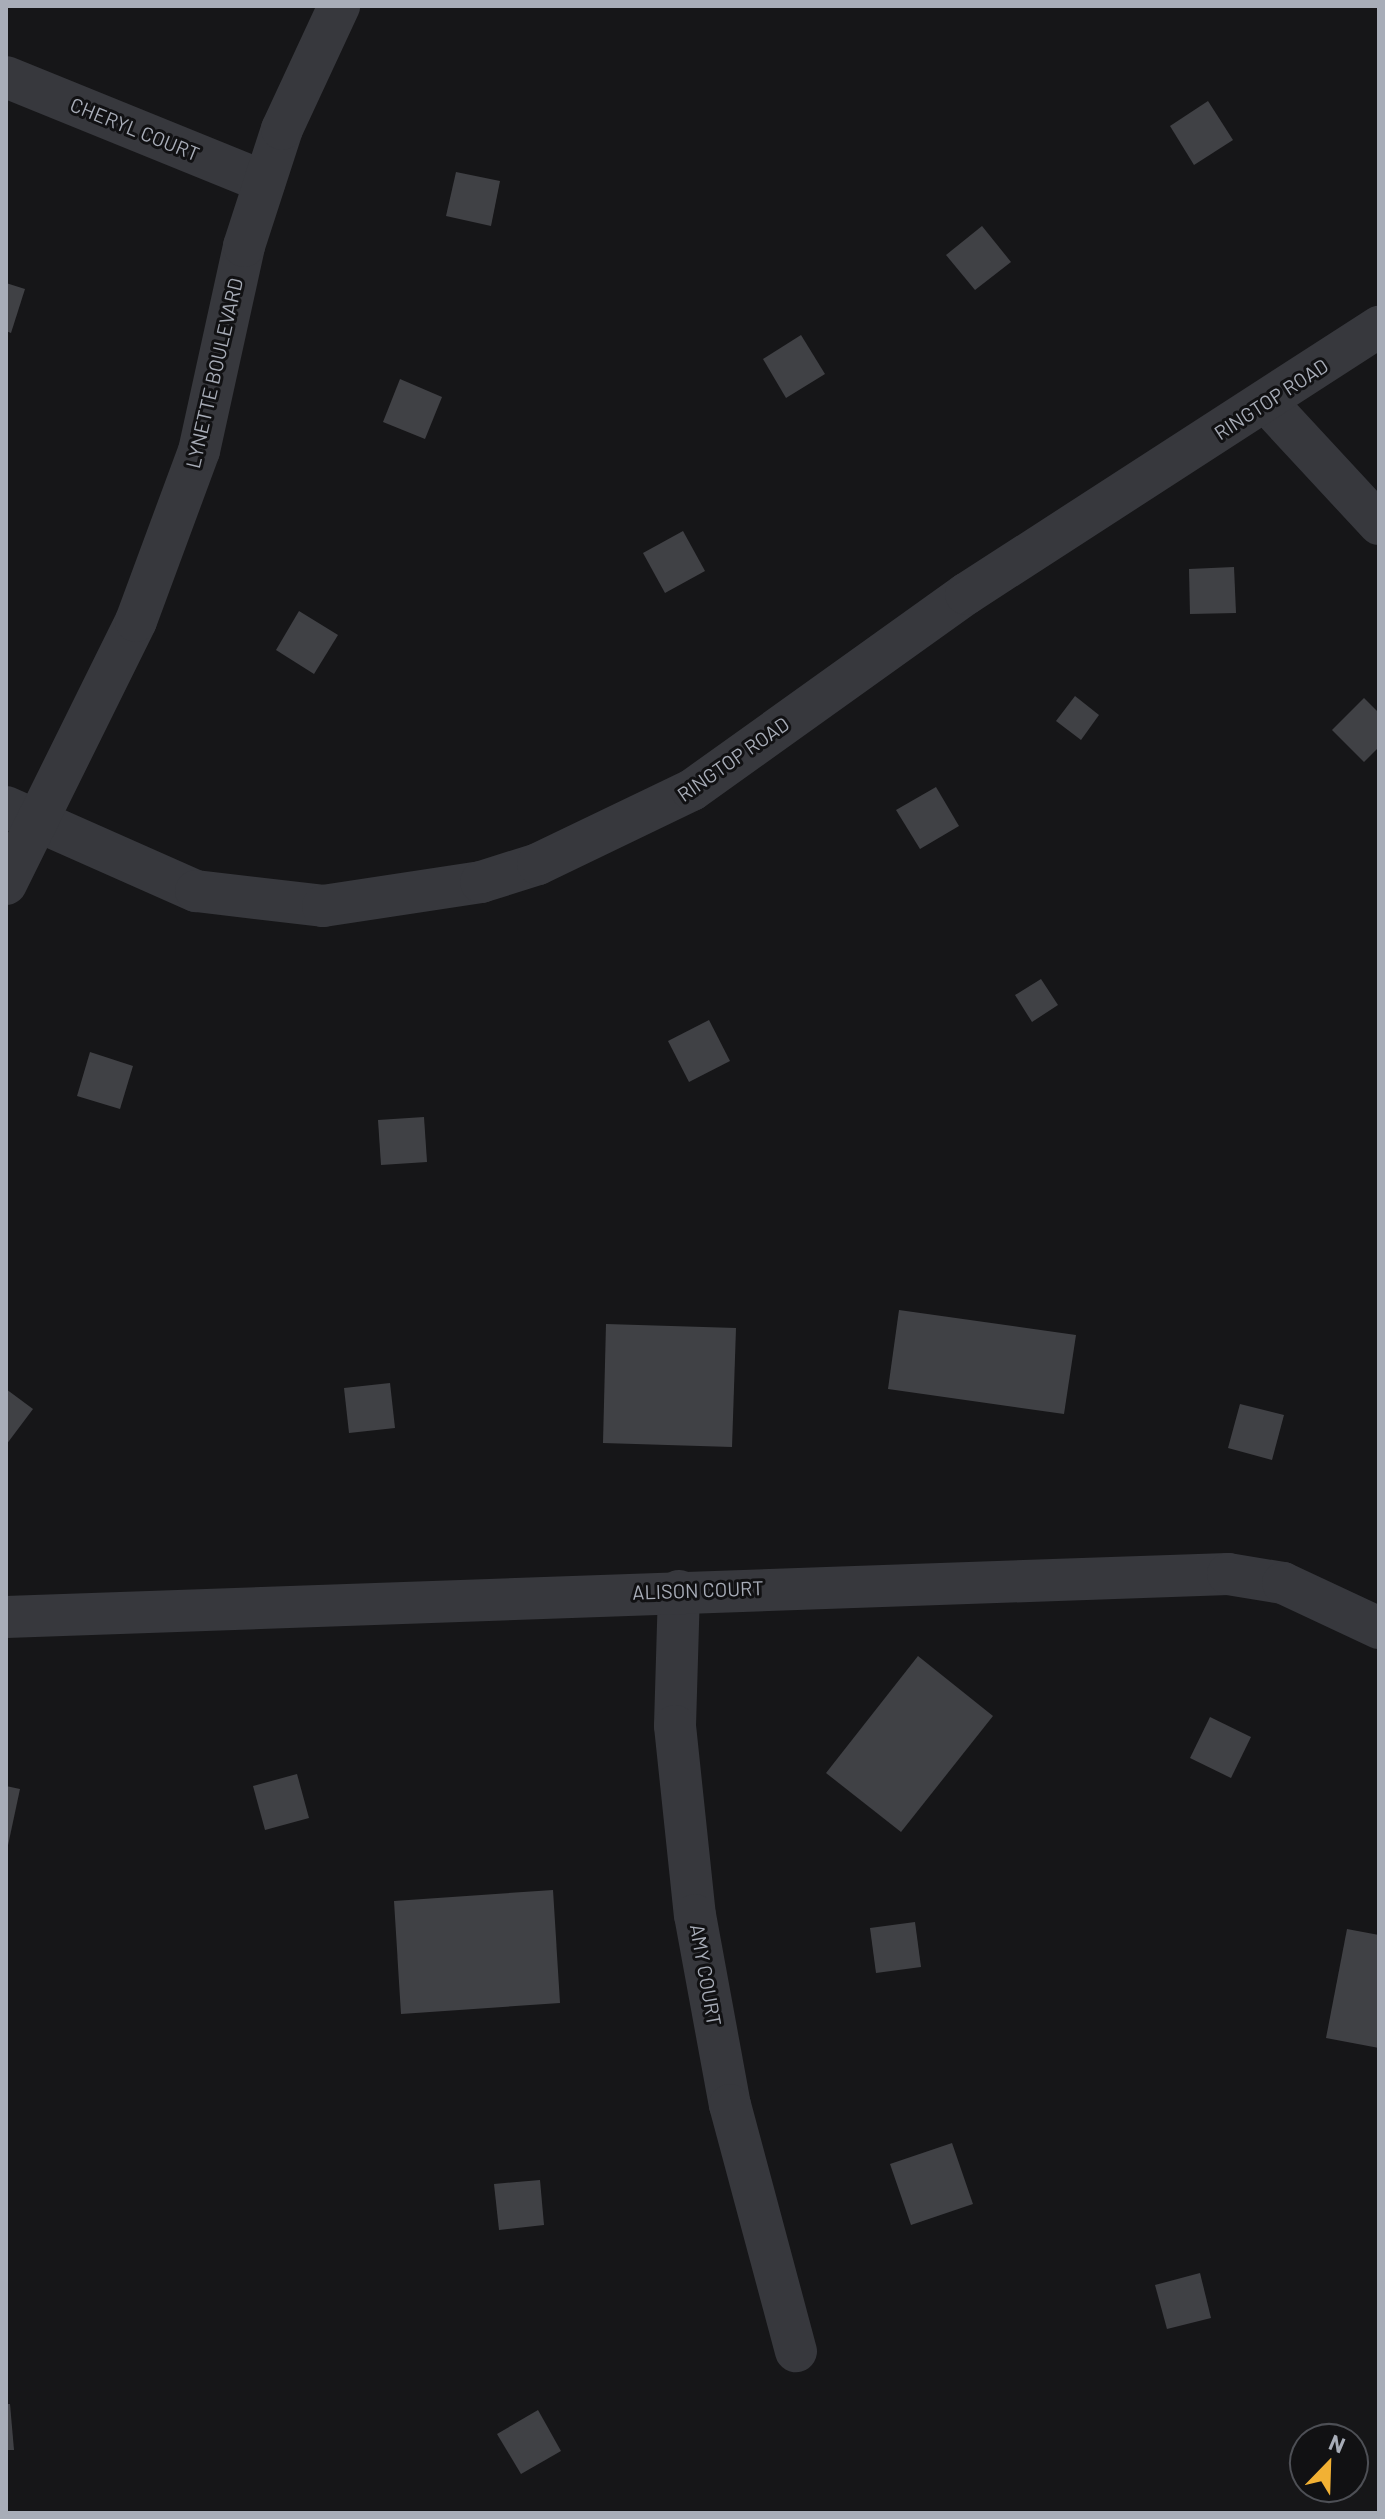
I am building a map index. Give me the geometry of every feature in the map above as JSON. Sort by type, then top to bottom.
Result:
[{"type":"street","name":"LYNETTE BOULEVARD","points":[[6,884],[22,815],[136,621],[199,451],[244,246],[282,129],[339,6]]},
{"type":"street","name":"CHERYL COURT","points":[[6,77],[265,182]]},
{"type":"street","name":"RINGTOP ROAD","points":[[22,815],[196,891],[323,906],[481,882],[538,864],[692,790],[966,594],[1267,403],[1379,327]]},
{"type":"street","points":[[1267,403],[1379,524]]},
{"type":"street","name":"ALISON COURT","points":[[6,1617],[1228,1574],[1283,1583],[1330,1601],[1379,1628]]},
{"type":"street","name":"AMY COURT","points":[[679,1591],[675,1726],[695,1915],[730,2105],[796,2351]]},
{"type":"building","points":[[1208,101],[1233,140],[1194,165],[1170,126]]},
{"type":"building","points":[[456,172],[500,181],[491,226],[446,216]]},
{"type":"building","points":[[982,226],[1011,262],[975,290],[946,255]]},
{"type":"building","points":[[6,283],[25,289],[11,333],[6,331]]},
{"type":"building","points":[[801,335],[825,374],[786,398],[763,359]]},
{"type":"building","points":[[400,379],[442,397],[425,439],[383,422]]},
{"type":"building","points":[[683,531],[705,571],[665,593],[643,553]]},
{"type":"building","points":[[1234,567],[1236,613],[1190,614],[1189,569]]},
{"type":"building","points":[[299,611],[338,635],[314,674],[276,650]]},
{"type":"building","points":[[1075,696],[1099,715],[1081,740],[1056,721]]},
{"type":"building","points":[[1364,698],[1379,713],[1379,747],[1364,762],[1332,730]]},
{"type":"building","points":[[936,787],[959,826],[920,849],[896,810]]},
{"type":"building","points":[[1041,979],[1058,1005],[1032,1022],[1015,995]]},
{"type":"building","points":[[709,1020],[730,1061],[689,1082],[668,1041]]},
{"type":"building","points":[[90,1052],[133,1066],[120,1109],[77,1096]]},
{"type":"building","points":[[424,1117],[427,1162],[381,1165],[378,1120]]},
{"type":"building","points":[[899,1310],[1076,1335],[1064,1414],[888,1389]]},
{"type":"building","points":[[606,1324],[736,1328],[732,1447],[603,1443]]},
{"type":"building","points":[[390,1383],[395,1428],[349,1433],[344,1388]]},
{"type":"building","points":[[6,1389],[33,1409],[6,1445]]},
{"type":"building","points":[[1240,1404],[1284,1415],[1272,1460],[1228,1448]]},
{"type":"building","points":[[918,1656],[993,1716],[901,1832],[826,1773]]},
{"type":"building","points":[[1210,1717],[1251,1737],[1231,1778],[1190,1758]]},
{"type":"building","points":[[297,1774],[309,1818],[265,1830],[253,1786]]},
{"type":"building","points":[[6,1786],[20,1789],[7,1850],[6,1850]]},
{"type":"building","points":[[553,1890],[560,2003],[401,2014],[394,1901]]},
{"type":"building","points":[[915,1922],[921,1967],[876,1973],[870,1928]]},
{"type":"building","points":[[1347,1929],[1379,1935],[1379,2048],[1326,2038]]},
{"type":"building","points":[[952,2143],[973,2204],[911,2225],[890,2164]]},
{"type":"building","points":[[540,2180],[544,2225],[499,2230],[494,2184]]},
{"type":"building","points":[[1200,2273],[1211,2318],[1167,2329],[1155,2285]]},
{"type":"building","points":[[6,2404],[10,2404],[14,2450],[6,2450]]},
{"type":"building","points":[[538,2410],[561,2451],[521,2474],[497,2434]]}]
